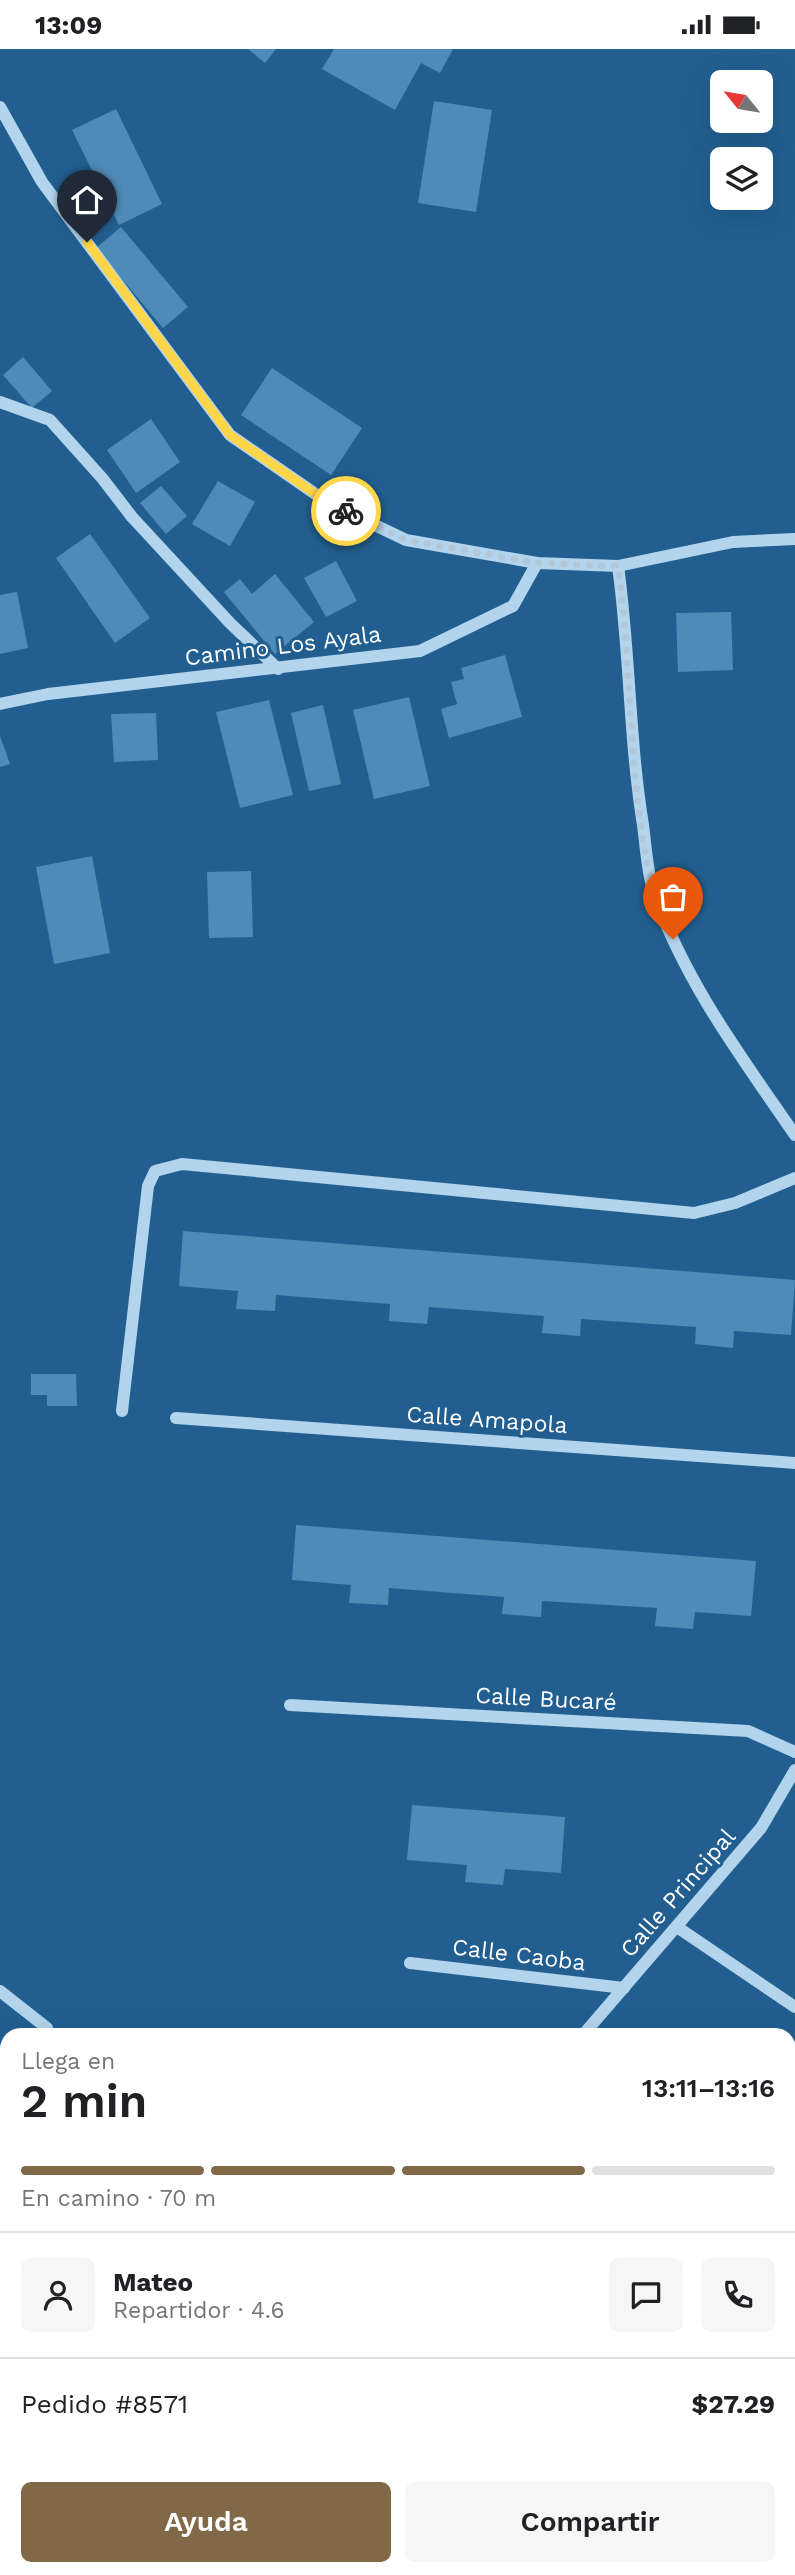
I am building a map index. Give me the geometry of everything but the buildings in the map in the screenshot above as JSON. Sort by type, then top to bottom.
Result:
[{"type":"street","points":[[0,107],[42,182],[230,435],[327,502],[406,540],[537,563],[618,566],[733,542],[795,539]]},
{"type":"street","points":[[0,402],[50,420],[102,478],[132,517],[230,623],[278,669]]},
{"type":"street","name":"Camino Los Ayala","points":[[0,703],[48,694],[278,669],[420,650],[513,606],[537,563]]},
{"type":"street","points":[[618,566],[624,614],[632,760],[653,890],[683,963],[734,1047],[795,1135]]},
{"type":"street","points":[[122,1411],[148,1187],[155,1171],[182,1164],[694,1213],[734,1203],[795,1178]]},
{"type":"street","name":"Calle Amapola","points":[[176,1419],[795,1463]]},
{"type":"street","name":"Calle Bucaré","points":[[290,1705],[748,1731],[795,1752]]},
{"type":"street","name":"Calle Principal","points":[[589,2028],[761,1828],[795,1770]]},
{"type":"street","points":[[677,1927],[795,2007]]},
{"type":"street","name":"Calle Caoba","points":[[410,1963],[624,1988]]},
{"type":"street","points":[[0,1991],[47,2028]]},
{"type":"way so far","points":[[346,511],[406,540],[537,563],[618,566],[624,614],[632,760],[653,890],[673,939]]},
{"type":"route","points":[[87,242],[230,435],[327,502],[346,511]]}]
